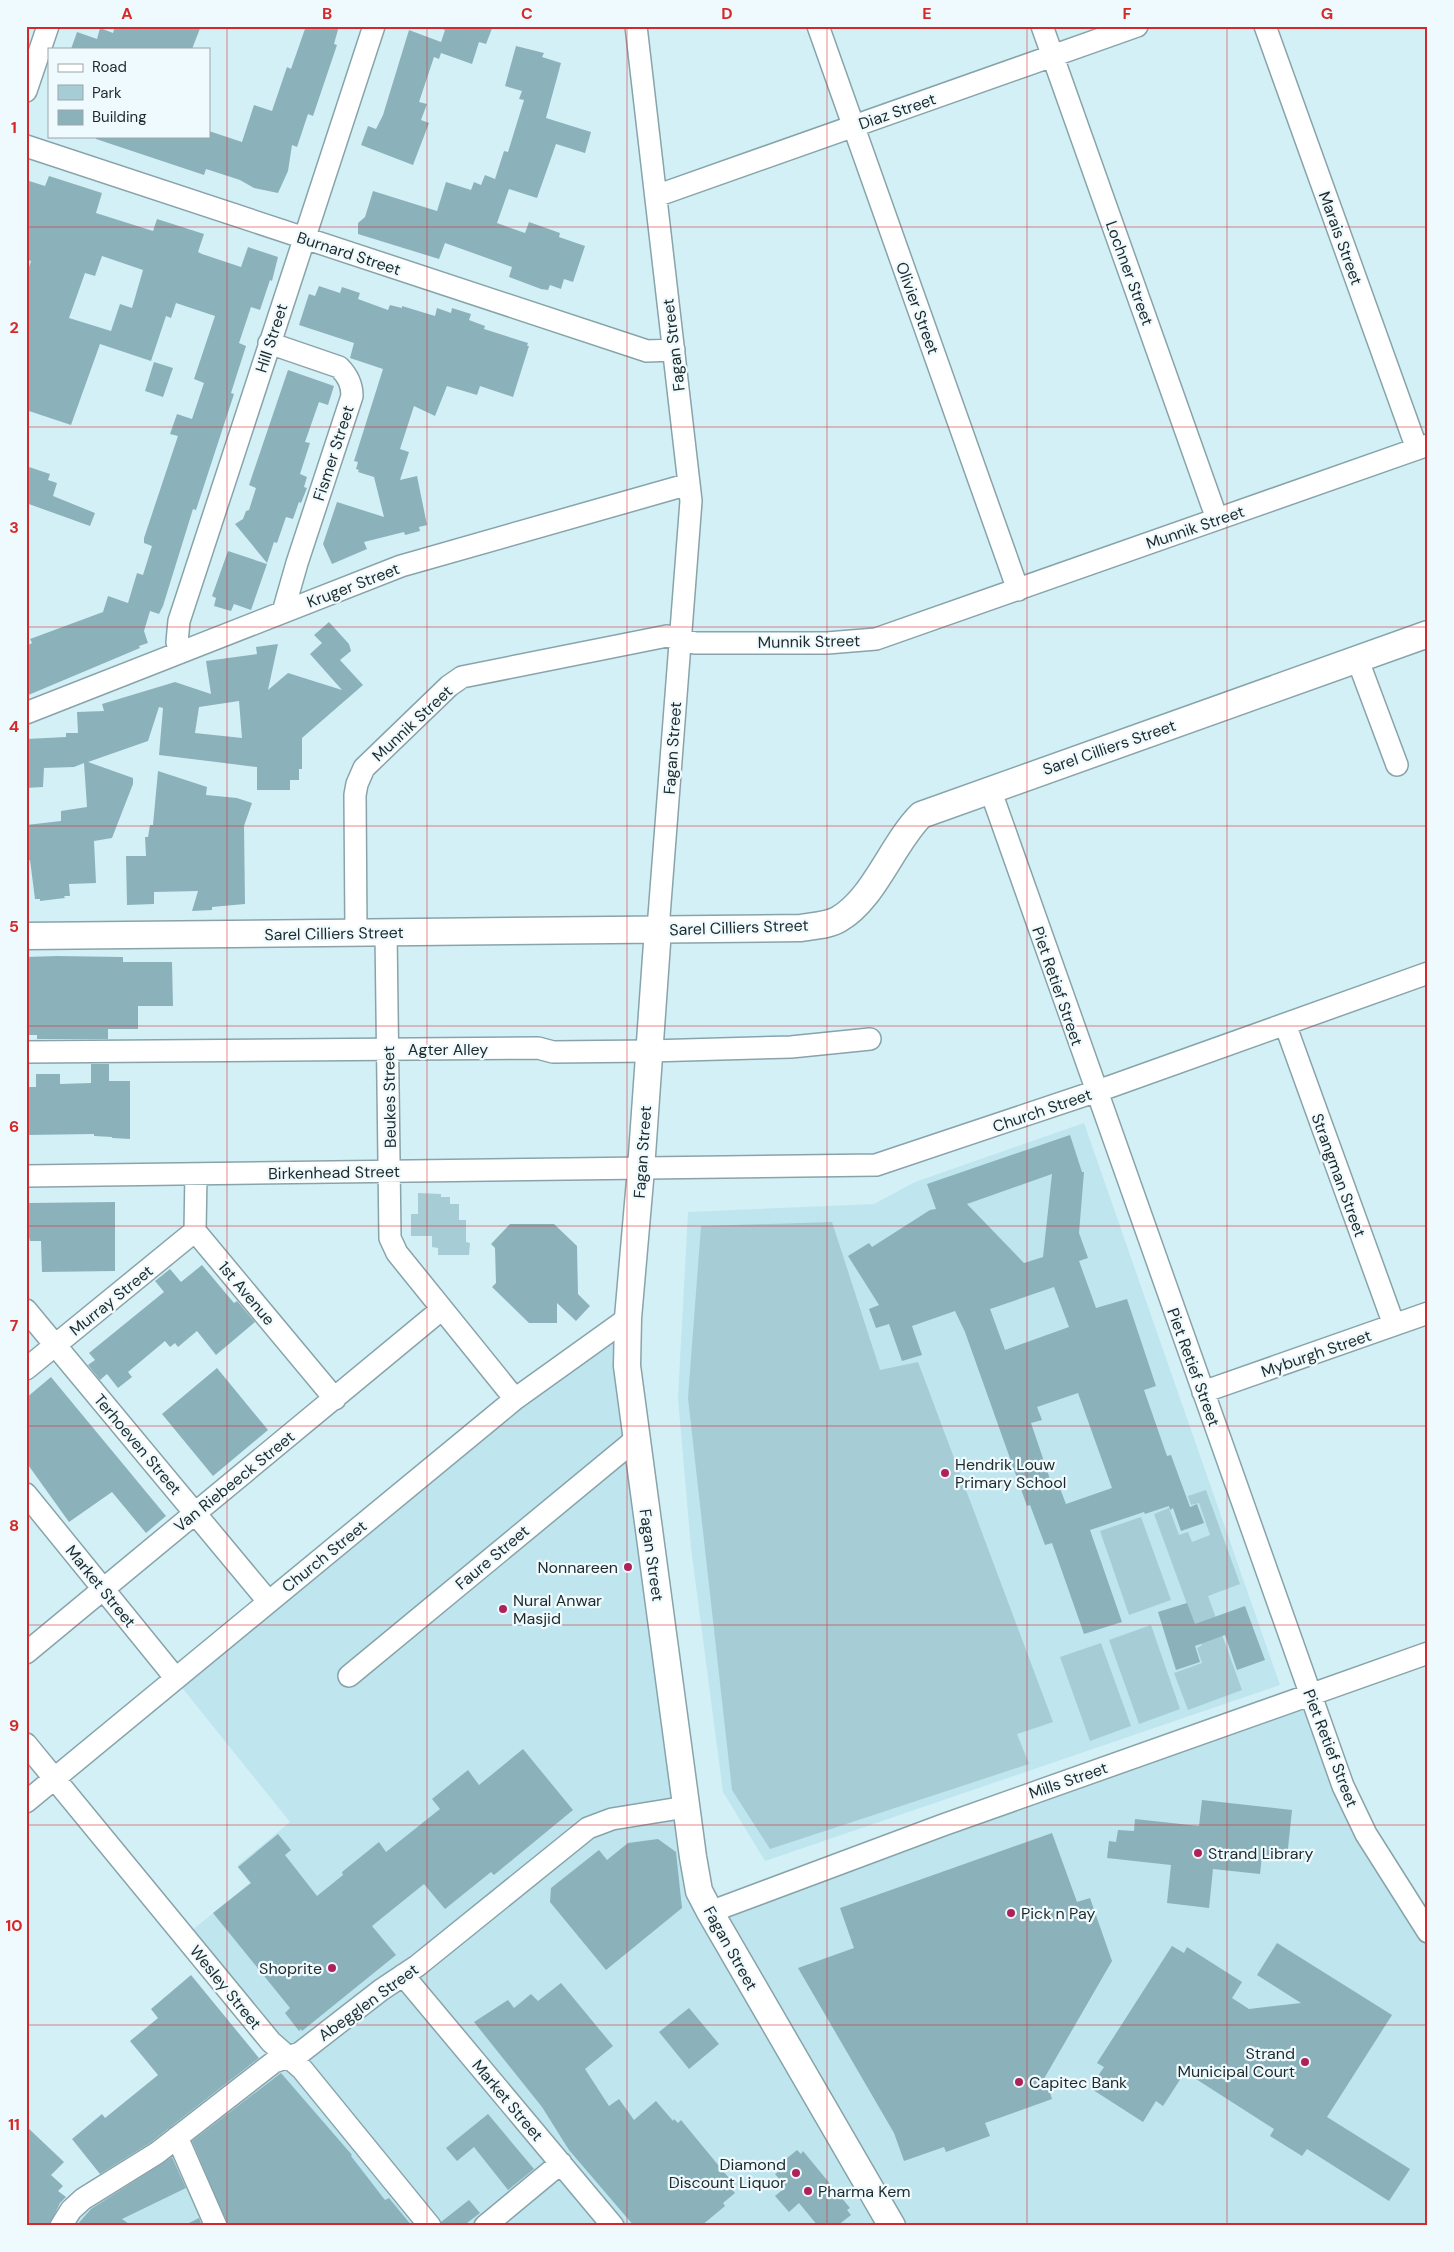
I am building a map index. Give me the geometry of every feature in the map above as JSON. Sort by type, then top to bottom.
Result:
[{"type":"street","points":[[26,91],[48,26]]},
{"type":"street","name":"Hill Street","points":[[180,652],[177,642],[179,621],[374,26]]},
{"type":"street","name":"Fagan Street","points":[[636,26],[691,501],[658,929],[642,1168],[628,1318],[627,1366],[699,1891],[889,2225]]},
{"type":"street","name":"Olivier Street","points":[[818,26],[1018,590]]},
{"type":"street","name":"Lochner Street","points":[[1042,26],[1217,519]]},
{"type":"street","name":"Diaz Street","points":[[656,196],[1137,26]]},
{"type":"street","name":"Marais Street","points":[[1265,26],[1422,447]]},
{"type":"street","name":"Burnard Street","points":[[26,146],[647,351],[674,350]]},
{"type":"street","name":"Fismer Street","points":[[269,343],[339,367],[345,373],[352,388],[352,396],[296,563],[283,612]]},
{"type":"street","name":"Munnik Street","points":[[356,932],[355,795],[360,775],[371,761],[450,686],[462,677],[667,636],[695,643],[827,643],[876,639],[1422,447]]},
{"type":"street","name":"Kruger Street","points":[[26,713],[401,566],[689,484]]},
{"type":"street","name":"Sarel Cilliers Street","points":[[26,936],[801,928],[838,920],[855,906],[872,884],[910,826],[921,815],[1428,634]]},
{"type":"street","points":[[1357,658],[1397,765]]},
{"type":"street","name":"Piet Retief Street","points":[[990,789],[1095,1091],[1342,1786],[1362,1826],[1428,1932]]},
{"type":"street","name":"Beukes Street","points":[[386,932],[390,1238],[392,1245],[515,1399]]},
{"type":"street","name":"Church Street","points":[[642,1168],[876,1165],[1095,1091],[1428,973]]},
{"type":"street","name":"Strangman Street","points":[[1285,1024],[1394,1325]]},
{"type":"street","name":"Agter Alley","points":[[26,1052],[538,1048],[553,1052],[650,1051],[791,1047],[870,1039]]},
{"type":"street","name":"Birkenhead Street","points":[[26,1176],[642,1168]]},
{"type":"street","points":[[195,1230],[196,1174]]},
{"type":"street","name":"Murray Street","points":[[26,1369],[195,1230]]},
{"type":"street","name":"1st Avenue","points":[[195,1230],[335,1399]]},
{"type":"street","name":"Van Riebeeck Street","points":[[26,1653],[442,1309]]},
{"type":"street","name":"Terhoeven Street","points":[[26,1310],[263,1595],[266,1603]]},
{"type":"street","name":"Myburgh Street","points":[[1203,1392],[1428,1313]]},
{"type":"street","name":"Church Street","points":[[26,1802],[515,1399],[628,1318]]},
{"type":"street","name":"Faure Street","points":[[349,1676],[636,1439]]},
{"type":"street","name":"Market Street","points":[[26,1494],[169,1670],[174,1679]]},
{"type":"street","name":"Mills Street","points":[[710,1912],[952,1822],[1428,1653]]},
{"type":"street","name":"Wesley Street","points":[[26,1744],[271,2042],[302,2069],[430,2226]]},
{"type":"street","name":"Abegglen Street","points":[[61,2226],[71,2210],[83,2199],[157,2153],[274,2062],[300,2053],[381,1990],[424,1960],[588,1828],[612,1819],[686,1807]]},
{"type":"street","name":"Market Street","points":[[403,1975],[613,2226]]},
{"type":"street","points":[[177,2137],[216,2226]]},
{"type":"street","points":[[484,2226],[561,2163]]},
{"type":"shaded area","name":"Hendrik Louw Primary School","points":[[1084,1123],[1280,1685],[765,1861],[723,1792],[691,1548],[678,1398],[688,1212],[874,1204],[915,1182]]},
{"type":"shaded area","points":[[627,1319],[710,1912],[1310,1694],[1343,1785],[1428,1933],[1428,2226],[61,2226],[285,2054],[185,1936],[250,1883],[237,1866],[290,1822],[175,1679]]},
{"type":"green space","points":[[418,1193],[441,1194],[441,1197],[450,1197],[450,1204],[459,1204],[459,1220],[466,1220],[466,1242],[470,1243],[469,1255],[438,1255],[438,1248],[432,1247],[432,1236],[411,1236],[411,1214],[418,1214]]},
{"type":"green space","points":[[832,1222],[880,1370],[918,1362],[1053,1722],[1017,1734],[1029,1764],[770,1849],[732,1790],[688,1398],[701,1226]]},
{"type":"green space","points":[[1206,1490],[1240,1584],[1208,1596],[1242,1690],[1188,1710],[1174,1673],[1202,1663],[1197,1648],[1202,1645],[1154,1514],[1169,1508],[1179,1535],[1188,1532],[1192,1542],[1210,1535],[1199,1503],[1191,1505],[1188,1496]]},
{"type":"green space","points":[[1141,1517],[1171,1600],[1129,1615],[1100,1531]]},
{"type":"green space","points":[[1151,1625],[1180,1709],[1139,1724],[1109,1640]]},
{"type":"green space","points":[[1101,1643],[1131,1726],[1090,1741],[1060,1657]]},
{"type":"building","points":[[115,26],[201,26],[192,48],[71,48],[77,32],[97,39],[100,28],[113,33]]},
{"type":"building","points":[[306,26],[339,26],[334,44],[337,45],[313,116],[308,114],[297,147],[292,145],[288,171],[278,193],[254,188],[240,180],[206,169],[204,175],[96,139],[210,138],[210,131],[242,142],[254,105],[272,111],[287,67],[291,69]]},
{"type":"building","points":[[441,26],[493,26],[486,44],[479,42],[472,64],[441,53],[439,59],[434,57],[419,102],[427,104],[421,120],[429,123],[413,165],[361,145],[368,126],[376,129],[383,115],[409,30],[441,42],[445,30]]},
{"type":"building","points":[[516,46],[544,53],[542,57],[561,63],[546,118],[591,132],[585,153],[556,144],[537,198],[509,189],[497,223],[525,233],[529,222],[560,233],[559,237],[585,246],[573,282],[564,279],[561,289],[550,285],[548,290],[541,289],[509,277],[512,267],[445,243],[439,259],[358,234],[358,223],[365,217],[373,191],[437,211],[446,182],[471,190],[474,182],[481,185],[485,175],[495,179],[504,151],[508,152],[524,100],[519,99],[522,91],[505,86]]},
{"type":"building","points":[[49,176],[102,193],[96,213],[153,231],[157,219],[204,234],[198,252],[241,267],[248,247],[278,257],[272,281],[270,280],[260,310],[251,307],[239,343],[246,346],[231,393],[234,394],[196,510],[193,509],[163,606],[159,614],[150,611],[144,631],[148,643],[26,696],[26,646],[32,643],[30,639],[103,612],[108,596],[128,603],[137,573],[143,575],[152,546],[144,543],[144,538],[178,436],[170,434],[177,414],[192,419],[204,383],[194,379],[215,316],[176,303],[171,318],[166,316],[151,361],[100,344],[71,425],[26,410],[26,277],[31,261],[26,259],[26,180],[45,186]],"holes":[[[102,256],[143,270],[132,308],[120,304],[111,331],[69,318],[85,273],[95,276]]]},
{"type":"building","points":[[319,286],[340,293],[342,287],[360,293],[358,299],[388,310],[390,305],[402,308],[402,306],[435,316],[437,308],[451,313],[452,308],[471,314],[469,320],[485,326],[484,329],[528,343],[527,346],[529,346],[513,397],[480,386],[477,395],[447,386],[435,416],[414,406],[400,449],[409,452],[400,480],[417,476],[427,525],[419,527],[420,531],[405,535],[404,532],[364,542],[367,549],[332,564],[323,544],[337,502],[384,517],[374,477],[358,472],[359,470],[356,469],[358,462],[354,461],[383,369],[350,358],[354,343],[299,325],[309,294],[315,296]]},
{"type":"building","points":[[154,362],[173,368],[163,397],[145,391]]},
{"type":"building","points":[[288,370],[334,386],[328,405],[319,402],[305,442],[310,443],[300,474],[307,477],[304,487],[307,488],[301,503],[299,502],[293,519],[286,517],[277,543],[274,542],[267,563],[235,524],[243,519],[246,511],[249,510],[256,488],[249,485]]},
{"type":"building","points":[[26,466],[50,474],[48,480],[57,483],[53,496],[95,513],[90,526],[26,503]]},
{"type":"building","points":[[228,551],[267,564],[251,610],[234,604],[231,611],[214,606],[216,598],[212,596]]},
{"type":"building","points":[[329,622],[349,644],[351,651],[340,660],[363,685],[302,738],[302,769],[299,769],[299,780],[290,780],[290,790],[257,790],[257,767],[159,755],[163,708],[159,707],[148,741],[88,762],[133,778],[133,784],[112,838],[94,841],[96,883],[69,884],[70,896],[64,896],[65,898],[40,901],[40,899],[35,899],[30,860],[28,861],[26,850],[26,825],[61,821],[61,811],[87,807],[84,763],[74,767],[44,768],[43,787],[26,788],[26,739],[66,737],[66,733],[78,733],[77,712],[104,711],[102,704],[175,682],[211,694],[206,661],[257,654],[256,647],[278,644],[268,690],[288,673],[342,690],[310,654],[322,643],[314,635]],"holes":[[[239,701],[242,738],[195,733],[199,707]]]},
{"type":"building","points":[[158,771],[207,787],[206,795],[237,798],[252,803],[244,826],[245,904],[212,907],[212,910],[192,911],[198,891],[154,892],[154,904],[127,905],[126,856],[146,856],[145,837],[148,837],[150,825],[153,825]]},
{"type":"building","points":[[26,957],[123,957],[123,962],[172,962],[173,1006],[138,1006],[138,1029],[108,1029],[108,1039],[37,1039],[37,1035],[26,1035]]},
{"type":"building","points":[[91,1064],[109,1064],[109,1081],[130,1081],[130,1139],[94,1136],[94,1134],[26,1135],[26,1087],[36,1087],[36,1074],[60,1074],[60,1084],[91,1083]]},
{"type":"building","points":[[1070,1135],[1082,1172],[1084,1172],[1079,1233],[1088,1258],[1079,1261],[1096,1308],[1127,1299],[1156,1386],[1144,1390],[1167,1456],[1171,1455],[1190,1507],[1197,1504],[1204,1523],[1181,1531],[1173,1508],[1170,1510],[1169,1506],[1145,1514],[1144,1512],[1090,1530],[1122,1622],[1084,1634],[1052,1543],[1045,1545],[1030,1505],[1027,1506],[965,1332],[955,1311],[912,1326],[922,1355],[902,1361],[889,1324],[876,1328],[869,1309],[879,1305],[848,1256],[869,1243],[872,1247],[930,1210],[936,1209],[927,1184]],"holes":[[[1052,1174],[1043,1257],[1024,1263],[967,1204]],[[1054,1287],[1069,1327],[1005,1350],[990,1309]],[[1078,1393],[1112,1488],[1066,1504],[1059,1486],[1053,1488],[1031,1423],[1042,1420],[1037,1407]]]},
{"type":"building","points":[[115,1202],[115,1271],[42,1272],[41,1241],[30,1241],[29,1237],[28,1203]]},
{"type":"building","points":[[510,1224],[554,1224],[577,1246],[578,1294],[590,1306],[576,1321],[557,1303],[557,1323],[529,1323],[492,1287],[496,1283],[495,1248],[491,1244]]},
{"type":"building","points":[[202,1265],[234,1303],[237,1301],[255,1322],[216,1355],[197,1331],[178,1347],[175,1343],[170,1347],[165,1341],[128,1372],[132,1377],[118,1388],[107,1374],[100,1380],[88,1365],[95,1360],[89,1353],[164,1292],[155,1281],[170,1269],[181,1282]]},
{"type":"building","points":[[217,1368],[268,1430],[213,1476],[162,1414]]},
{"type":"building","points":[[51,1377],[166,1516],[146,1533],[112,1492],[69,1522],[26,1462],[26,1398]]},
{"type":"building","points":[[1187,1603],[1195,1624],[1245,1606],[1265,1660],[1237,1670],[1225,1635],[1195,1646],[1200,1662],[1176,1670],[1158,1612]]},
{"type":"building","points":[[523,1749],[573,1810],[494,1875],[491,1872],[445,1909],[424,1884],[372,1926],[396,1955],[302,2031],[301,2029],[299,2031],[285,2013],[290,2008],[213,1913],[251,1883],[238,1867],[278,1834],[291,1850],[285,1855],[317,1896],[343,1875],[342,1872],[379,1842],[386,1852],[440,1809],[432,1799],[468,1770],[479,1785]]},
{"type":"building","name":"Strand Library","points":[[1202,1800],[1292,1810],[1287,1858],[1262,1855],[1260,1874],[1213,1869],[1209,1908],[1167,1903],[1171,1865],[1107,1858],[1109,1841],[1116,1842],[1118,1830],[1134,1831],[1135,1819],[1199,1826]]},
{"type":"building","points":[[1052,1833],[1077,1902],[1090,1898],[1112,1961],[1045,2077],[1052,2099],[985,2123],[990,2136],[946,2152],[944,2147],[904,2161],[894,2133],[798,1968],[854,1948],[840,1908]]},
{"type":"building","points":[[658,1839],[676,1852],[682,1908],[606,1970],[550,1902],[551,1888],[599,1850],[607,1860],[628,1843]]},
{"type":"building","name":"Strand Municipal Court","points":[[1277,1943],[1392,2015],[1327,2117],[1410,2169],[1389,2201],[1307,2149],[1302,2156],[1270,2136],[1274,2129],[1185,2072],[1163,2106],[1156,2101],[1143,2122],[1090,2088],[1104,2067],[1097,2063],[1172,1946],[1184,1953],[1187,1947],[1242,1982],[1232,1998],[1249,2009],[1301,2003],[1257,1975]]},
{"type":"building","points":[[191,1975],[259,2058],[150,2143],[100,2174],[72,2139],[102,2114],[105,2118],[158,2075],[130,2041],[158,2018],[151,2009]]},
{"type":"building","points":[[561,1983],[613,2046],[585,2069],[609,2106],[619,2099],[634,2120],[656,2101],[673,2121],[674,2119],[678,2123],[681,2120],[733,2183],[729,2186],[735,2193],[723,2203],[725,2206],[701,2226],[634,2226],[569,2150],[542,2107],[474,2022],[508,2000],[514,2008],[531,1994],[538,2001]]},
{"type":"building","points":[[689,2008],[719,2044],[689,2069],[659,2032]]},
{"type":"building","points":[[281,2073],[352,2155],[385,2200],[389,2198],[412,2226],[228,2226],[192,2141]]},
{"type":"building","points":[[488,2114],[534,2169],[508,2190],[474,2147],[457,2161],[446,2148]]},
{"type":"building","points":[[26,2126],[64,2162],[51,2175],[63,2186],[58,2191],[66,2197],[60,2203],[49,2226],[26,2226]]},
{"type":"building","name":"Pharma Kem","points":[[797,2150],[801,2154],[803,2151],[850,2208],[847,2210],[851,2215],[837,2226],[818,2226],[799,2203],[789,2212],[775,2196],[786,2187],[775,2174],[778,2172],[775,2168]]},
{"type":"building","points":[[172,2157],[186,2188],[122,2219],[132,2226],[76,2226],[91,2209]]},
{"type":"building","points":[[469,2200],[480,2213],[463,2226],[442,2226],[441,2222]]},
{"type":"building","points":[[199,2218],[202,2226],[183,2226]]},
{"type":"place","name":"Hendrik Louw Primary School","points":[[945,1473]]},
{"type":"place","name":"Nonnareen","points":[[628,1567]]},
{"type":"place","name":"Nural Anwar Masjid","points":[[503,1609]]},
{"type":"place","name":"Strand Library","points":[[1198,1853]]},
{"type":"place","name":"Pick n Pay","points":[[1011,1913]]},
{"type":"place","name":"Shoprite","points":[[332,1968]]},
{"type":"place","name":"Strand Municipal Court","points":[[1305,2062]]},
{"type":"place","name":"Capitec Bank","points":[[1019,2082]]},
{"type":"place","name":"Diamond Discount Liquor","points":[[796,2173]]},
{"type":"place","name":"Pharma Kem","points":[[808,2191]]}]
